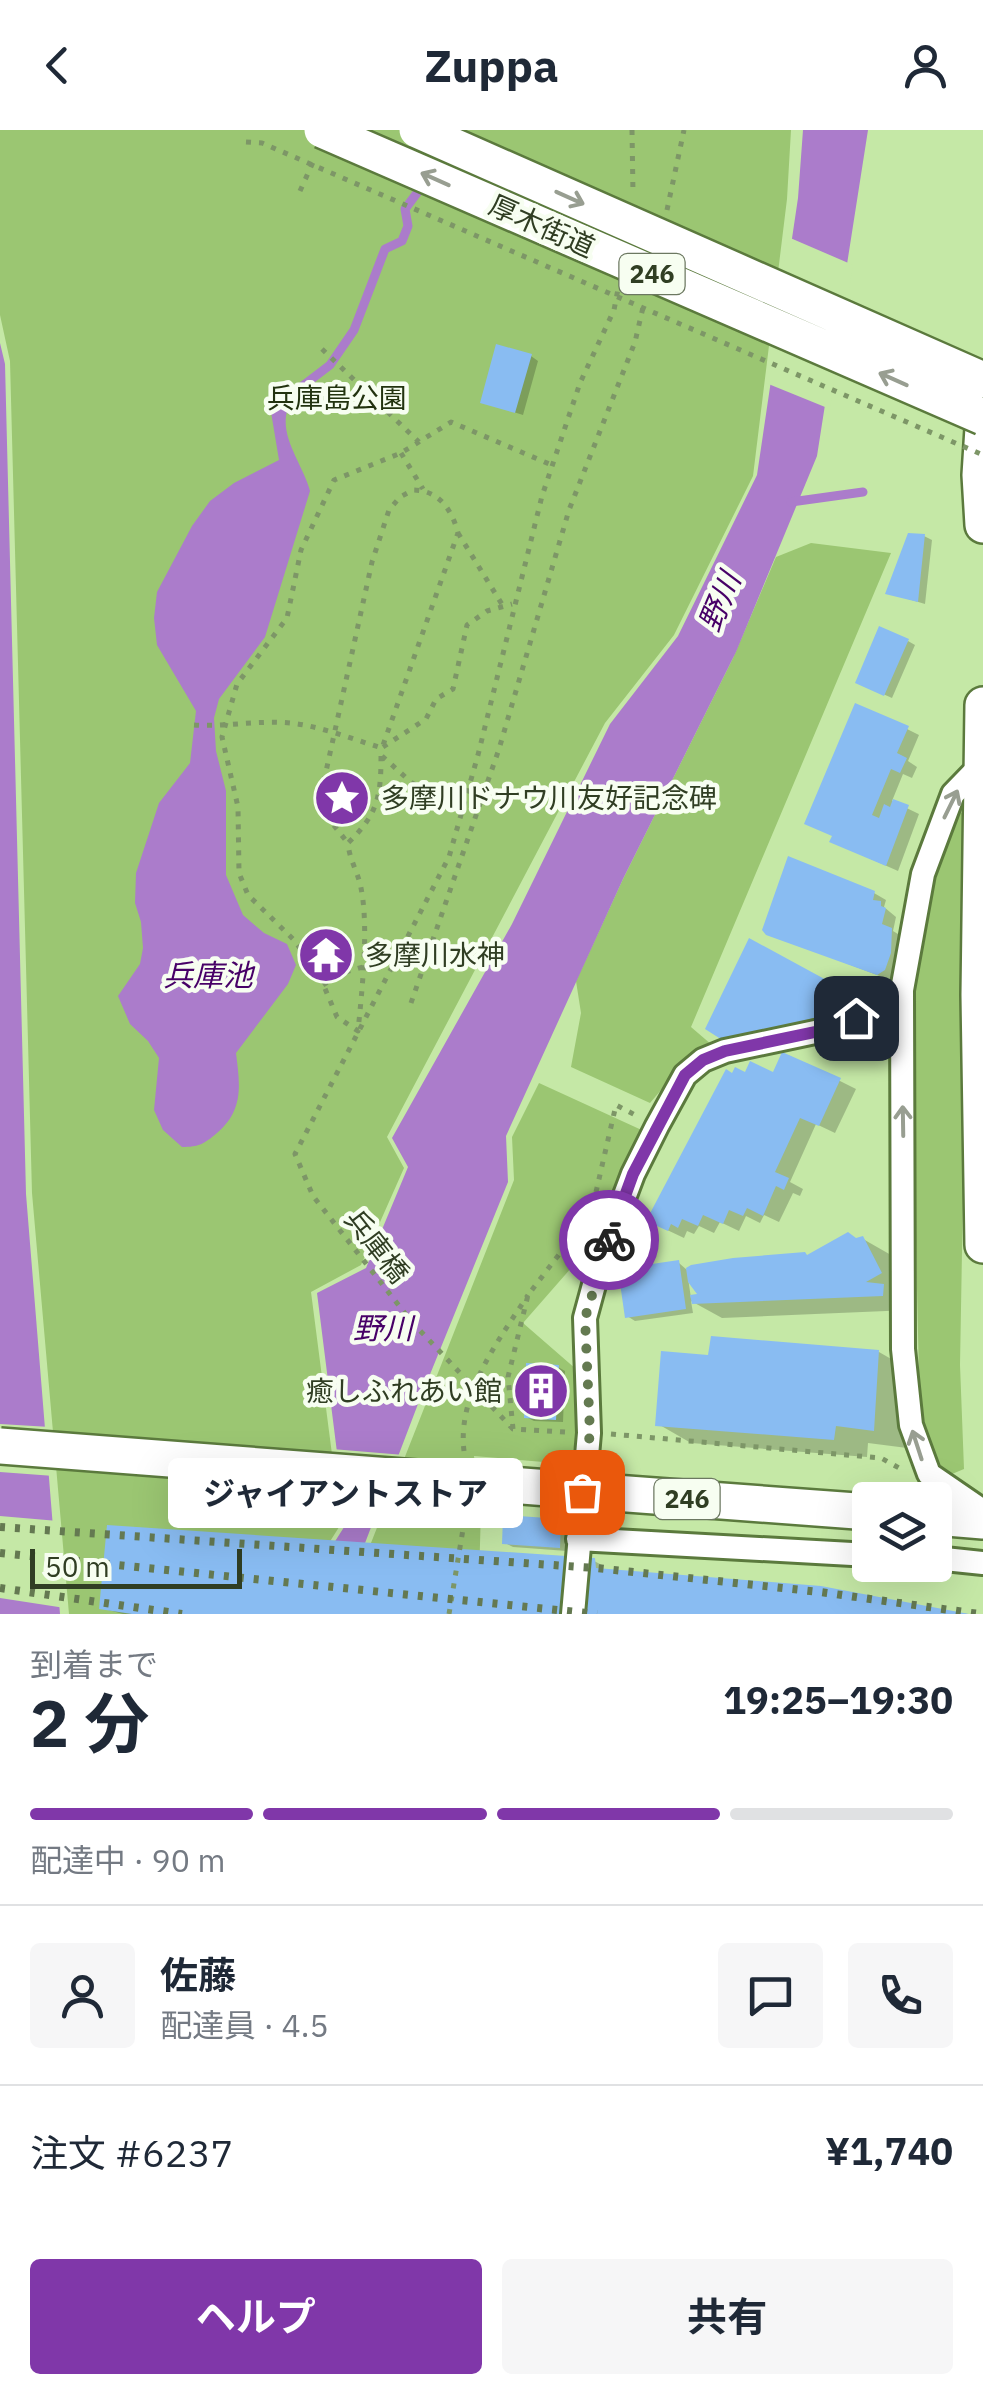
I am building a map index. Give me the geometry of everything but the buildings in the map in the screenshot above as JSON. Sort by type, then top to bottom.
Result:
[{"type":"main road","name":"厚木街道","points":[[322,130],[983,417]]},
{"type":"main road","name":"厚木街道","points":[[417,130],[983,380]]},
{"type":"main road","points":[[983,428],[983,525]]},
{"type":"main road","points":[[983,709],[983,1244]]},
{"type":"main road","name":"246","points":[[0,1446],[852,1511]]},
{"type":"main road","points":[[952,1518],[983,1521]]},
{"type":"street","points":[[980,766],[953,794],[923,874],[902,990],[904,1349],[910,1425],[929,1474],[983,1511]]},
{"type":"street","points":[[573,1614],[590,1433],[585,1318],[600,1259],[633,1174],[685,1075],[703,1060],[725,1051],[834,1028],[902,990]]},
{"type":"street","points":[[578,1540],[852,1554]]},
{"type":"street","points":[[952,1560],[983,1563]]},
{"type":"path","points":[[632,130],[633,196]]},
{"type":"path","points":[[662,227],[684,130]]},
{"type":"path","points":[[246,142],[262,143],[983,456]]},
{"type":"path","points":[[358,1031],[448,857],[542,496],[580,383],[614,310],[620,272]]},
{"type":"path","points":[[411,1003],[499,749],[569,510],[635,342],[649,285]]},
{"type":"path","points":[[322,350],[419,442]]},
{"type":"path","points":[[358,1031],[337,1017],[318,972],[248,895],[239,873],[238,807],[222,737],[237,684],[286,618],[302,550],[334,480],[401,454],[452,422],[554,466]]},
{"type":"path","points":[[401,454],[423,490]]},
{"type":"path","points":[[358,1031],[364,967],[361,888],[348,843],[325,814],[325,776],[372,562],[389,510],[400,497],[423,490],[447,508],[503,606]]},
{"type":"path","points":[[348,843],[367,825],[381,795],[382,752],[458,533]]},
{"type":"path","points":[[382,752],[426,719],[436,699],[453,689],[468,625],[486,611],[514,604]]},
{"type":"path","points":[[194,725],[288,723],[336,734],[382,752],[412,783],[462,811]]},
{"type":"path","points":[[323,985],[364,967]]},
{"type":"path","name":"兵庫橋","points":[[358,1031],[295,1154],[312,1196],[411,1321],[513,1429]]},
{"type":"path","points":[[616,1105],[596,1193],[618,1216]]},
{"type":"path","points":[[491,1353],[528,1295],[601,1200]]},
{"type":"path","points":[[528,1295],[508,1377],[513,1429],[881,1458],[908,1473]]},
{"type":"green space","name":"兵庫島公園","points":[[0,130],[791,130],[787,199],[753,476],[674,635],[605,723],[387,1137],[404,1168],[361,1265],[311,1292],[341,1524],[284,1614],[69,1614],[32,1193],[10,361],[0,315]]},
{"type":"green space","points":[[811,543],[891,553],[691,1027],[712,1045],[678,1070],[650,1103],[571,1067],[581,1013],[576,981],[733,658],[776,557]]},
{"type":"green space","points":[[960,812],[965,815],[960,1365],[964,1469],[952,1474],[934,1460],[920,1424],[911,1012],[924,904]]},
{"type":"green space","points":[[539,1083],[646,1132],[614,1219],[523,1323],[584,1376],[573,1454],[567,1464],[474,1456],[481,1509],[478,1614],[343,1614],[514,1180],[512,1137]]},
{"type":"water","name":"野川","points":[[803,130],[868,130],[817,456],[736,652],[623,879],[506,1136],[508,1182],[338,1614],[289,1614],[346,1524],[317,1293],[366,1268],[408,1167],[392,1138],[512,924],[610,724],[678,636],[757,475],[798,198]]},
{"type":"water","points":[[0,343],[5,364],[26,1194],[60,1614],[0,1614]]},
{"type":"water","name":"兵庫池","points":[[278,394],[292,394],[301,404],[288,408],[286,429],[310,491],[265,637],[219,699],[214,718],[216,751],[226,791],[226,875],[243,915],[264,933],[287,944],[296,965],[288,984],[236,1053],[239,1086],[232,1115],[205,1142],[182,1147],[163,1130],[154,1110],[159,1058],[130,1024],[118,996],[140,964],[143,948],[135,903],[136,873],[159,803],[190,763],[196,711],[157,645],[157,592],[210,501],[234,483],[279,460],[270,406]]},
{"type":"pier","points":[[788,237],[853,265],[830,409],[766,383]]},
{"type":"pier","points":[[0,1424],[50,1427],[54,1476],[0,1472]]},
{"type":"pier","points":[[332,1449],[404,1455],[386,1502],[337,1497]]},
{"type":"pier","points":[[0,1516],[58,1521],[65,1608],[0,1598]]},
{"type":"waterway","points":[[292,394],[330,365],[354,330],[385,249],[402,241],[408,226],[405,209],[423,185]]},
{"type":"waterway","points":[[791,502],[863,492]]},
{"type":"railway","points":[[0,1527],[596,1568],[979,1614]]},
{"type":"railway","points":[[0,1553],[597,1614]]},
{"type":"railway","points":[[0,1588],[182,1614]]},
{"type":"way so far","points":[[582,1492],[590,1433],[585,1318],[600,1259],[609,1240]]},
{"type":"place","name":"多摩川ドナウ川友好記念碑","points":[[342,798]]},
{"type":"place","name":"多摩川水神","points":[[326,955]]},
{"type":"place","name":"癒しふれあい館","points":[[541,1391]]},
{"type":"place","name":"ジャイアントストア","points":[[582,1492]]},
{"type":"route","points":[[609,1240],[633,1174],[685,1075],[703,1060],[725,1051],[834,1028],[856,1018]]}]
